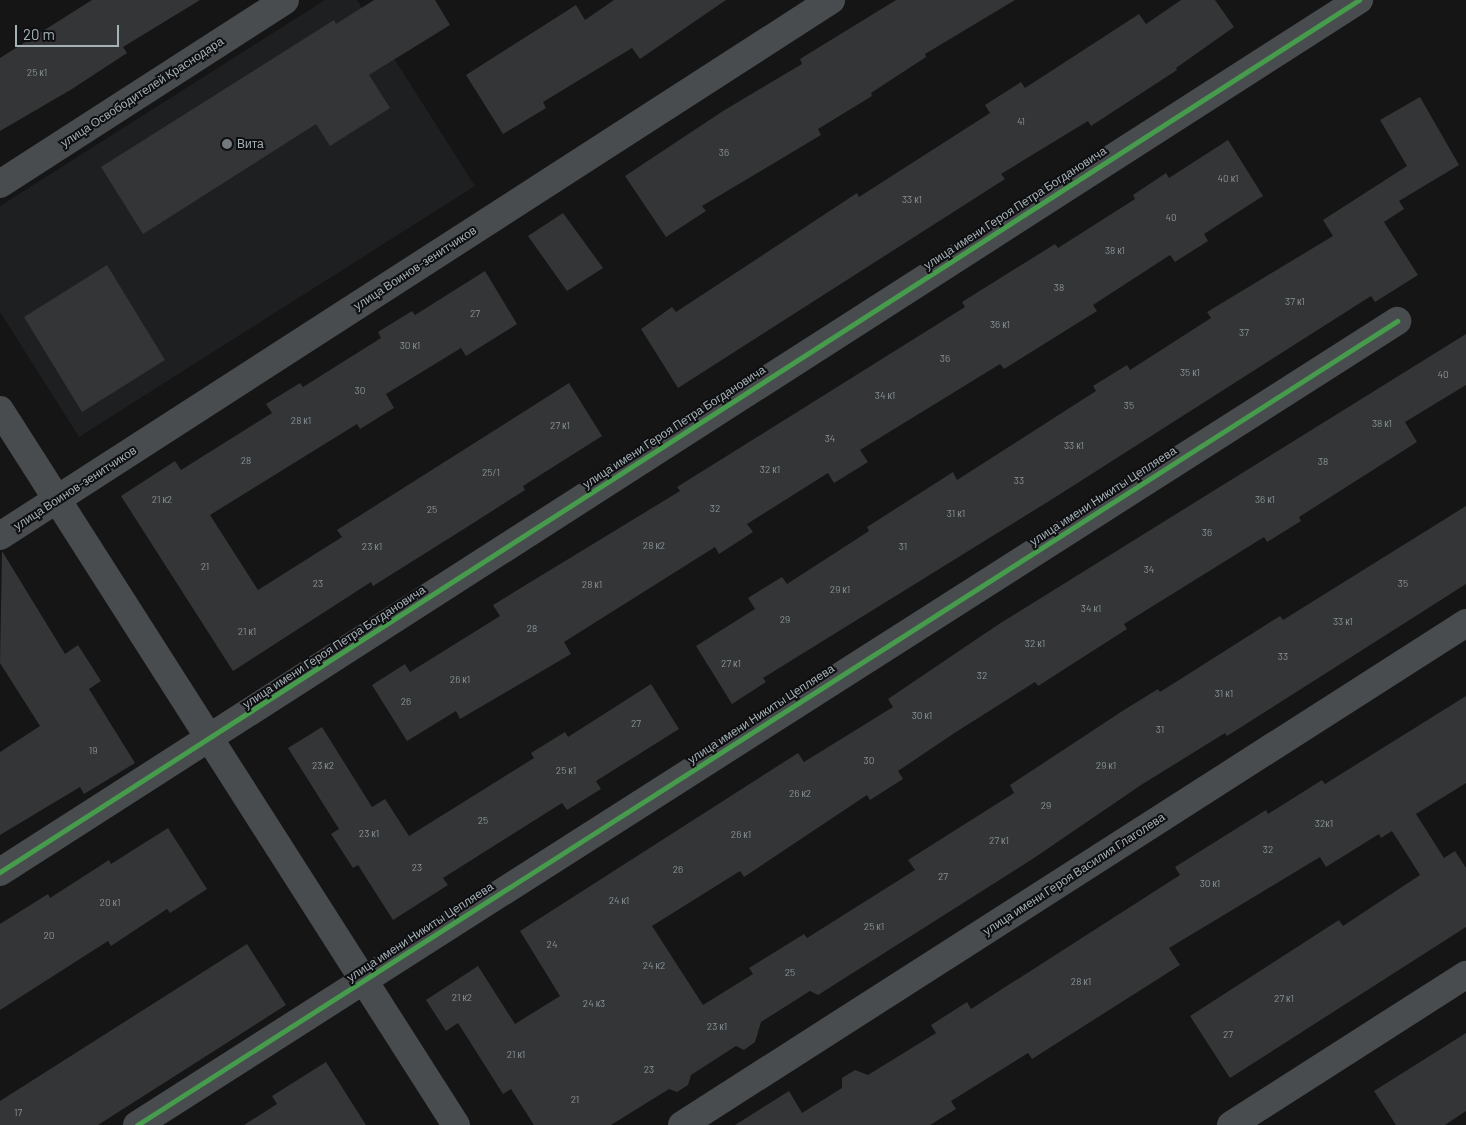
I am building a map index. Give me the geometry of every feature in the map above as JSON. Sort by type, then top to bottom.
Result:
[{"type":"street","name":"улица Освободителей Краснодара","points":[[0,184],[285,0]]},
{"type":"street","name":"улица Воинов-зенитчиков","points":[[0,536],[830,0]]},
{"type":"street","name":"улица имени Героя Петра Богдановича","points":[[0,872],[1359,0]]},
{"type":"street","name":"улица имени Никиты Цепляева","points":[[137,1125],[1396,321]]},
{"type":"street","points":[[0,410],[456,1125]]},
{"type":"street","name":"улица имени Героя Василия Глаголева","points":[[682,1125],[1466,623]]},
{"type":"street","points":[[1231,1125],[1466,975]]},
{"type":"shaded area","points":[[325,0],[357,0],[475,186],[79,437],[0,312],[0,206]]},
{"type":"building","points":[[92,0],[200,0],[123,47],[127,53],[72,89],[0,131],[0,58]]},
{"type":"building","points":[[374,0],[435,0],[450,25],[369,75],[390,108],[330,146],[316,124],[143,234],[101,167],[334,20],[336,24]]},
{"type":"building","points":[[614,0],[726,0],[640,59],[632,48],[543,102],[546,108],[503,134],[466,75],[576,5],[585,20]]},
{"type":"building","points":[[896,0],[1015,0],[925,54],[926,57],[871,93],[872,96],[818,129],[821,135],[702,206],[706,211],[666,237],[625,176],[723,111],[802,64],[800,59]]},
{"type":"building","points":[[1181,0],[1215,0],[1234,27],[1176,68],[1177,70],[1091,126],[1088,121],[1001,174],[1005,179],[678,388],[641,329],[672,307],[676,312],[857,193],[859,197],[990,113],[985,105],[1021,82],[1025,88],[1139,14],[1146,24]]},
{"type":"building","points":[[1420,97],[1459,165],[1399,201],[1404,209],[1384,222],[1418,275],[1375,302],[1371,296],[1054,498],[763,678],[766,682],[732,704],[696,646],[755,609],[748,598],[782,577],[787,584],[869,531],[867,527],[953,472],[957,480],[1096,391],[1093,386],[1127,365],[1130,370],[1211,318],[1207,312],[1333,236],[1323,220],[1407,166],[1380,120]]},
{"type":"building","points":[[1228,140],[1263,196],[1204,234],[1208,241],[1175,262],[1170,255],[1093,305],[1097,311],[1004,369],[1000,364],[860,450],[868,462],[834,483],[828,473],[747,524],[753,532],[719,554],[715,547],[564,642],[571,654],[460,719],[456,711],[407,741],[372,685],[405,664],[410,672],[500,616],[493,605],[680,491],[677,487],[965,307],[962,302],[1055,244],[1058,248],[1135,199],[1133,195],[1166,173],[1169,178]]},
{"type":"building","points":[[563,213],[603,268],[567,291],[528,236]]},
{"type":"building","points":[[107,265],[165,360],[82,412],[24,317]]},
{"type":"building","points":[[485,271],[517,324],[466,356],[461,348],[386,394],[394,408],[360,429],[357,424],[210,515],[258,590],[342,537],[337,530],[569,383],[602,436],[523,486],[525,490],[467,527],[373,586],[371,582],[233,671],[121,496],[175,461],[181,470],[272,413],[266,404],[300,383],[303,387],[381,338],[378,332],[412,311],[415,315]]},
{"type":"building","points":[[1466,334],[1466,385],[1405,422],[1417,442],[1299,517],[1301,521],[1267,542],[1264,537],[1124,624],[1127,629],[1038,686],[1035,682],[956,732],[898,771],[903,779],[870,800],[867,795],[744,877],[740,871],[652,926],[703,1005],[753,974],[749,968],[804,934],[807,938],[915,870],[908,860],[1014,793],[1010,785],[1124,710],[1158,689],[1160,692],[1280,616],[1283,620],[1466,506],[1466,584],[1227,736],[1225,733],[1141,785],[1034,858],[818,995],[810,991],[761,1022],[755,1042],[744,1050],[736,1046],[691,1075],[688,1085],[677,1092],[669,1089],[611,1125],[534,1125],[511,1089],[503,1094],[458,1023],[446,1031],[426,1000],[478,966],[515,1024],[560,996],[520,931],[798,753],[804,762],[893,707],[888,699],[999,624]]},
{"type":"building","points":[[2,551],[65,654],[78,645],[101,681],[89,689],[135,763],[84,794],[80,787],[0,835],[0,752],[40,726],[0,663]]},
{"type":"building","points":[[651,684],[679,729],[596,781],[601,789],[567,810],[562,803],[443,878],[448,885],[393,920],[358,865],[353,868],[331,834],[339,829],[288,748],[322,727],[372,807],[385,799],[409,836],[534,758],[531,753],[565,732],[568,737]]},
{"type":"building","points":[[1466,696],[1466,783],[1416,814],[1444,858],[1455,851],[1466,868],[1466,927],[1230,1078],[1190,1016],[1339,920],[1343,926],[1420,875],[1392,831],[1381,838],[1379,834],[1326,867],[1320,857],[1169,948],[1180,965],[1032,1059],[1028,1053],[951,1101],[956,1109],[930,1125],[735,1125],[789,1091],[802,1113],[842,1088],[842,1078],[855,1070],[868,1075],[936,1033],[931,1025],[967,1002],[971,1009],[1180,875],[1175,867],[1266,810],[1268,814],[1322,780],[1325,784]]},
{"type":"building","points":[[168,828],[207,889],[170,913],[167,909],[111,946],[108,941],[0,1010],[0,924],[48,894],[50,898],[109,860],[111,864]]},
{"type":"building","points":[[247,944],[286,1005],[98,1125],[0,1125],[0,1101]]},
{"type":"building","points":[[1466,1033],[1466,1111],[1445,1125],[1396,1125],[1374,1091]]},
{"type":"building","points":[[326,1062],[366,1125],[244,1125],[277,1104],[272,1096]]},
{"type":"cycle path","points":[[0,872],[1359,0]]},
{"type":"cycle path","points":[[137,1125],[1397,321]]},
{"type":"place","name":"Вита","points":[[227,144]]}]
